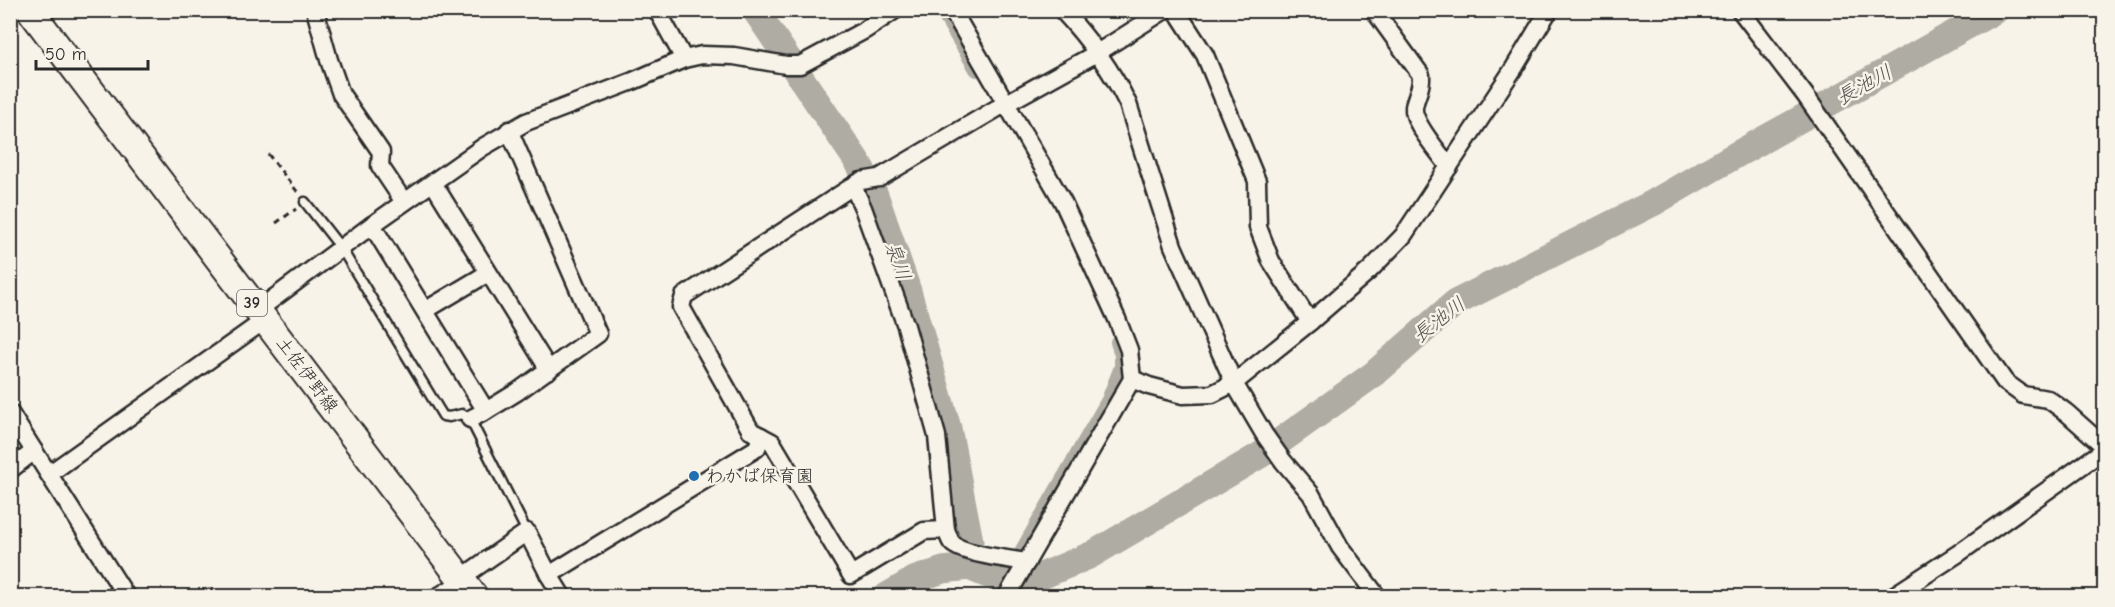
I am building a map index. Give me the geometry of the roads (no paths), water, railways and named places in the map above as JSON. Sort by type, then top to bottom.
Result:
[{"type":"main road","name":"土佐伊野線","points":[[30,10],[467,587]]},
{"type":"street","points":[[315,10],[328,60],[341,94],[381,152],[381,166],[404,202]]},
{"type":"street","points":[[657,10],[684,59]]},
{"type":"street","points":[[49,474],[262,315],[340,248],[509,130],[684,59],[702,55],[734,56],[793,65],[865,30],[896,10]]},
{"type":"street","points":[[1062,10],[1098,53],[1119,84],[1128,104],[1173,246],[1234,383],[1264,434],[1311,494],[1340,547],[1377,597]]},
{"type":"street","points":[[946,530],[924,531],[851,575],[772,442],[751,431],[681,307],[684,296],[863,182],[1098,53],[1165,10]]},
{"type":"street","points":[[1176,10],[1205,55],[1257,181],[1258,227],[1271,261],[1310,322]]},
{"type":"street","points":[[1374,10],[1421,75],[1422,87],[1414,106],[1415,119],[1449,167]]},
{"type":"street","points":[[1132,379],[1183,395],[1212,394],[1234,383],[1370,270],[1403,236],[1514,68],[1549,10]]},
{"type":"street","points":[[1740,10],[1805,95],[2005,382],[2023,395],[2048,399],[2067,413],[2104,448],[1959,553],[1893,597]]},
{"type":"street","points":[[945,16],[1063,202],[1129,350],[1132,379],[1008,596]]},
{"type":"street","points":[[470,419],[549,370],[598,334],[509,130]]},
{"type":"street","points":[[863,182],[867,217],[906,326],[937,436],[946,530],[951,543],[959,548],[1025,566]]},
{"type":"street","points":[[433,183],[549,370]]},
{"type":"street","points":[[372,225],[486,411]]},
{"type":"street","points":[[426,310],[488,273]]},
{"type":"street","points":[[10,413],[126,597]]},
{"type":"street","points":[[549,576],[757,448],[761,436]]},
{"type":"street","points":[[10,470],[34,451]]},
{"type":"street","points":[[467,587],[527,532],[562,597]]},
{"type":"lane","points":[[305,202],[340,248],[443,416],[462,414],[470,419],[527,532]]},
{"type":"lane","points":[[431,597],[467,587]]},
{"type":"waterway","name":"泉川","points":[[755,10],[859,164],[875,195],[908,291],[948,428],[970,541]]},
{"type":"waterway","points":[[942,10],[977,69]]},
{"type":"waterway","name":"長池川","points":[[887,596],[916,579],[943,570],[969,567],[988,575],[1032,580],[1091,555],[1262,454],[1374,374],[1455,303],[1653,203],[1996,10]]},
{"type":"waterway","points":[[1023,550],[1109,400],[1122,367],[1122,355],[1118,342]]},
{"type":"waterway","points":[[997,596],[1011,572]]},
{"type":"place","name":"わかば保育園","points":[[694,476]]}]
